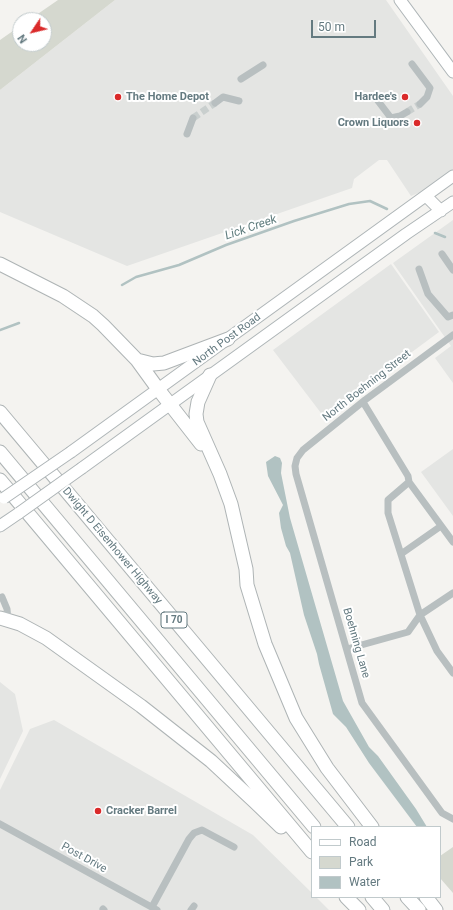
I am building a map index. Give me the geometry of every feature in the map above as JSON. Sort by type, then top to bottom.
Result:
[{"type":"highway","points":[[0,264],[48,288],[93,316],[114,335],[137,360],[213,460]]},
{"type":"highway","points":[[137,360],[153,364],[164,363],[228,339]]},
{"type":"highway","points":[[210,374],[200,395],[196,414],[197,422],[220,474],[230,504],[246,569],[247,585],[257,621],[275,669],[296,718],[327,768],[371,826]]},
{"type":"highway","name":"Dwight D Eisenhower Highway","points":[[0,412],[347,826]]},
{"type":"highway","name":"I 70","points":[[0,452],[313,826]]},
{"type":"highway","points":[[0,480],[311,851]]},
{"type":"highway","points":[[4,619],[20,624],[46,638],[176,732],[211,761],[255,802],[311,859]]},
{"type":"highway","points":[[347,898],[360,910]]},
{"type":"highway","points":[[351,898],[360,910]]},
{"type":"highway","points":[[373,898],[383,910]]},
{"type":"highway","points":[[409,898],[419,910]]},
{"type":"highway","points":[[427,898],[436,910]]},
{"type":"main road","points":[[400,0],[453,72]]},
{"type":"main road","name":"North Post Road","points":[[2,499],[71,452],[453,176]]},
{"type":"main road","points":[[426,196],[441,211]]},
{"type":"main road","name":"North Post Road","points":[[0,526],[210,374],[453,202]]},
{"type":"street","points":[[412,64],[430,88],[427,97],[420,104]]},
{"type":"street","points":[[241,79],[263,65]]},
{"type":"street","points":[[215,103],[223,97],[240,101]]},
{"type":"street","points":[[375,97],[391,118],[408,112]]},
{"type":"street","points":[[187,134],[193,118]]},
{"type":"street","points":[[442,254],[453,270]]},
{"type":"street","points":[[419,270],[428,294],[448,317],[453,315]]},
{"type":"street","name":"North Boehning Street","points":[[297,458],[303,450],[363,402],[453,335]]},
{"type":"street","points":[[363,402],[408,476],[409,482],[453,542]]},
{"type":"street","name":"Boehning Lane","points":[[297,458],[295,466],[296,474],[362,703],[442,813],[453,819]]},
{"type":"street","points":[[409,482],[388,500],[388,514],[420,615],[438,651],[453,673]]},
{"type":"street","points":[[401,554],[441,526]]},
{"type":"street","points":[[347,649],[408,632],[420,615],[453,593]]},
{"type":"street","points":[[2,597],[7,609],[4,619]]},
{"type":"street","name":"Post Drive","points":[[0,824],[152,908]]},
{"type":"street","points":[[152,908],[189,839],[194,833],[202,830],[234,847]]},
{"type":"shaded area","points":[[115,0],[386,0],[453,96],[453,170],[428,189],[411,196],[387,160],[379,160],[354,179],[352,188],[127,266],[0,212],[0,90],[49,52],[52,52],[52,49]]},
{"type":"shaded area","points":[[453,220],[453,383],[435,358],[451,346],[393,263]]},
{"type":"shaded area","points":[[391,264],[439,332],[324,417],[273,350]]},
{"type":"shaded area","points":[[453,449],[453,516],[421,472]]},
{"type":"shaded area","points":[[0,682],[15,694],[23,731],[0,779]]},
{"type":"shaded area","points":[[54,720],[253,835],[311,892],[311,898],[317,898],[329,910],[0,910],[0,790],[30,729]]},
{"type":"green space","points":[[58,0],[115,0],[52,49],[52,12],[41,12]]},
{"type":"green space","points":[[12,32],[12,52],[49,52],[0,90],[0,40]]},
{"type":"green space","points":[[453,847],[453,893],[441,879],[441,855]]},
{"type":"water","points":[[275,456],[280,458],[282,463],[281,473],[290,518],[343,701],[369,747],[378,756],[426,826],[416,826],[369,763],[346,727],[333,714],[317,654],[304,615],[290,553],[286,546],[281,528],[279,513],[283,505],[268,476],[266,462]]},
{"type":"waterway","name":"Lick Creek","points":[[122,285],[136,277],[179,265],[226,245],[294,221],[349,204],[370,201],[387,209]]},
{"type":"waterway","name":"Lick Creek","points":[[435,233],[445,237]]},
{"type":"waterway","name":"Lick Creek","points":[[0,330],[19,323]]},
{"type":"tunnel","points":[[193,118],[215,103]]},
{"type":"tunnel","points":[[407,112],[420,104]]},
{"type":"place","name":"The Home Depot","points":[[118,97]]},
{"type":"place","name":"Hardee's","points":[[405,97]]},
{"type":"place","name":"Crown Liquors","points":[[417,123]]},
{"type":"place","name":"Cracker Barrel","points":[[98,811]]}]
